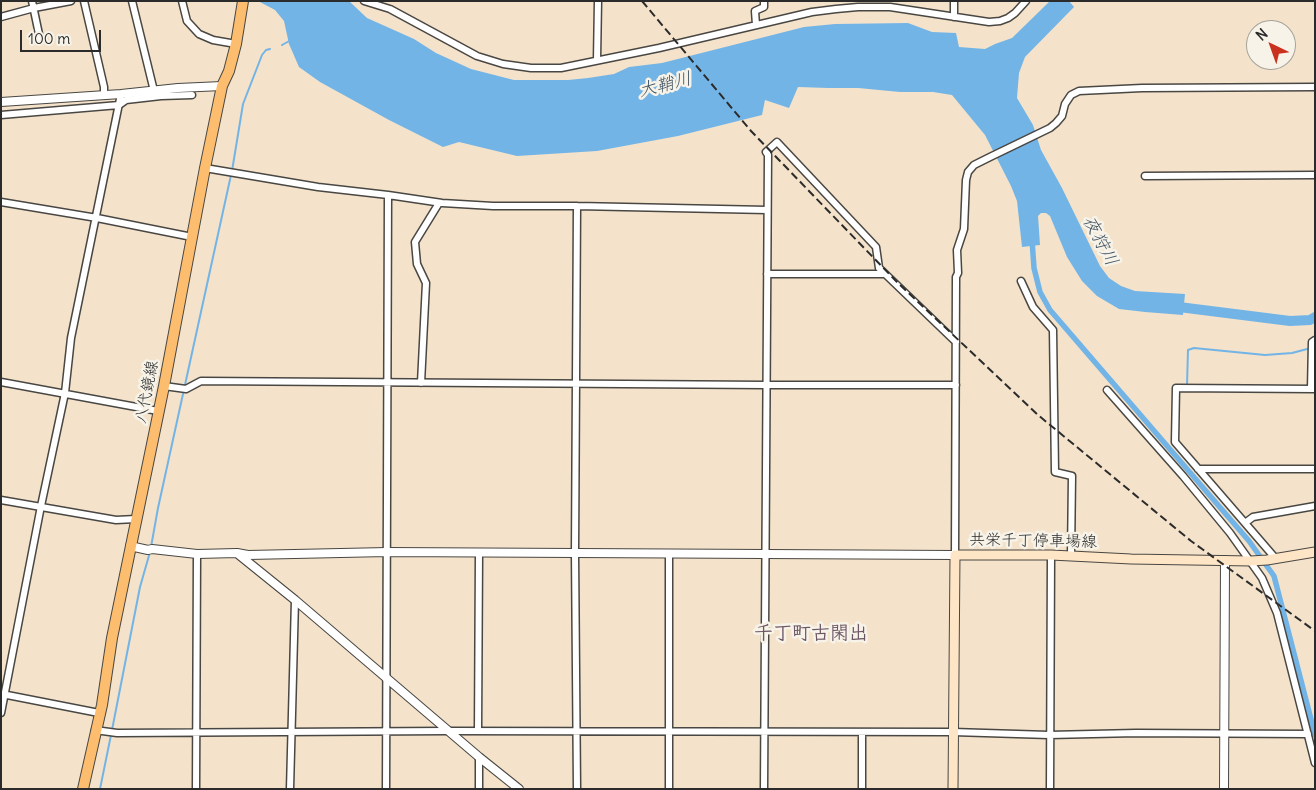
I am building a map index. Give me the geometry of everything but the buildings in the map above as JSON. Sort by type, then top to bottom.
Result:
[{"type":"main road","name":"八代鏡線","points":[[83,789],[102,705],[112,638],[164,386],[205,168],[222,86],[229,71],[236,44],[243,1]]},
{"type":"main road","name":"共栄千丁停車場線","points":[[953,789],[955,555],[1051,555],[1251,561],[1315,552]]},
{"type":"street","points":[[1,17],[33,5],[71,1]]},
{"type":"street","points":[[84,1],[104,87],[104,95]]},
{"type":"street","points":[[132,1],[149,93]]},
{"type":"street","points":[[182,1],[187,21],[199,34],[213,40],[236,44]]},
{"type":"street","points":[[364,1],[390,9],[476,56],[503,64],[530,68],[561,68],[660,48],[812,12],[858,4],[989,22],[1000,21],[1015,13],[1026,1]]},
{"type":"street","points":[[597,60],[598,1]]},
{"type":"street","points":[[756,25],[755,11],[764,7],[764,1]]},
{"type":"street","points":[[954,1],[954,18]]},
{"type":"street","points":[[33,5],[40,39]]},
{"type":"street","points":[[2,100],[171,92],[222,86]]},
{"type":"street","points":[[130,546],[150,550],[196,554],[237,553],[248,555],[387,552],[955,555],[957,250],[964,229],[968,172],[974,165],[1050,128],[1062,116],[1065,104],[1071,95],[1079,90],[1315,87]]},
{"type":"street","points":[[171,92],[192,95]]},
{"type":"street","points":[[1,115],[119,105],[126,100],[149,93]]},
{"type":"street","points":[[1,713],[3,694],[65,393],[71,338],[121,94]]},
{"type":"street","points":[[764,789],[768,155],[766,152],[777,142],[876,247],[879,268],[956,342]]},
{"type":"street","points":[[205,168],[318,187],[439,203],[493,206],[767,210]]},
{"type":"street","points":[[1145,176],[1315,175]]},
{"type":"street","points":[[386,789],[388,195]]},
{"type":"street","points":[[1,202],[97,218],[192,237]]},
{"type":"street","points":[[421,383],[426,284],[417,264],[415,242],[439,203]]},
{"type":"street","points":[[577,206],[575,553],[575,731],[577,789]]},
{"type":"street","points":[[767,274],[885,274]]},
{"type":"street","points":[[1021,281],[1033,307],[1053,330],[1055,472],[1072,476],[1071,556]]},
{"type":"street","points":[[1271,559],[1245,523],[1175,442],[1176,388],[1313,389],[1313,345]]},
{"type":"street","points":[[164,386],[184,389],[201,381],[766,385],[956,384]]},
{"type":"street","points":[[1,382],[158,411]]},
{"type":"street","points":[[1107,390],[1183,476],[1251,561],[1262,578],[1277,613],[1315,763]]},
{"type":"street","points":[[1198,468],[1315,469]]},
{"type":"street","points":[[1,500],[116,520],[136,519]]},
{"type":"street","points":[[1245,523],[1254,518],[1315,506]]},
{"type":"street","points":[[237,553],[295,600],[447,731],[519,789]]},
{"type":"street","points":[[478,731],[479,553]]},
{"type":"street","points":[[196,554],[196,789]]},
{"type":"street","points":[[669,554],[669,789]]},
{"type":"street","points":[[1050,789],[1051,555]]},
{"type":"street","points":[[1224,789],[1225,560]]},
{"type":"street","points":[[290,789],[295,600]]},
{"type":"street","points":[[3,694],[99,713]]},
{"type":"street","points":[[95,730],[117,733],[575,731],[953,732],[1049,735],[1136,733],[1308,734]]},
{"type":"street","points":[[862,732],[862,789]]},
{"type":"street","points":[[479,757],[479,789]]},
{"type":"water","name":"大鞘川","points":[[258,1],[349,1],[367,18],[414,39],[436,53],[471,69],[514,80],[568,80],[614,74],[629,67],[662,63],[804,27],[835,24],[908,23],[932,32],[956,33],[959,47],[985,49],[1012,38],[1050,1],[1069,1],[1074,7],[1025,57],[1019,73],[1017,98],[1033,125],[1041,150],[1100,266],[1109,278],[1121,286],[1135,291],[1185,294],[1183,315],[1119,309],[1097,296],[1082,281],[1067,257],[1050,216],[1046,213],[1041,213],[1038,216],[1040,245],[1022,247],[1017,201],[1011,186],[985,135],[952,95],[933,92],[900,92],[858,88],[798,87],[789,108],[765,100],[762,115],[678,136],[597,151],[517,156],[459,142],[443,147],[320,82],[299,67],[289,44],[284,21],[275,10]]},
{"type":"waterway","points":[[282,45],[291,40]]},
{"type":"waterway","points":[[232,171],[243,104],[262,55],[266,50],[270,49]]},
{"type":"waterway","points":[[151,547],[231,175]]},
{"type":"waterway","points":[[1032,240],[1034,268],[1040,292],[1050,310],[1249,541],[1274,576],[1315,735]]},
{"type":"waterway","name":"夜狩川","points":[[1171,306],[1290,321],[1310,320],[1315,317]]},
{"type":"waterway","points":[[1187,385],[1188,350],[1194,348],[1265,355],[1292,353],[1311,348]]},
{"type":"waterway","points":[[112,730],[140,587],[150,552]]},
{"type":"waterway","points":[[100,789],[111,735]]},
{"type":"railway","points":[[642,1],[751,131],[898,283],[1038,415],[1191,541],[1315,631]]},
{"type":"district","name":"千丁町古閑出","points":[[811,634]]}]
